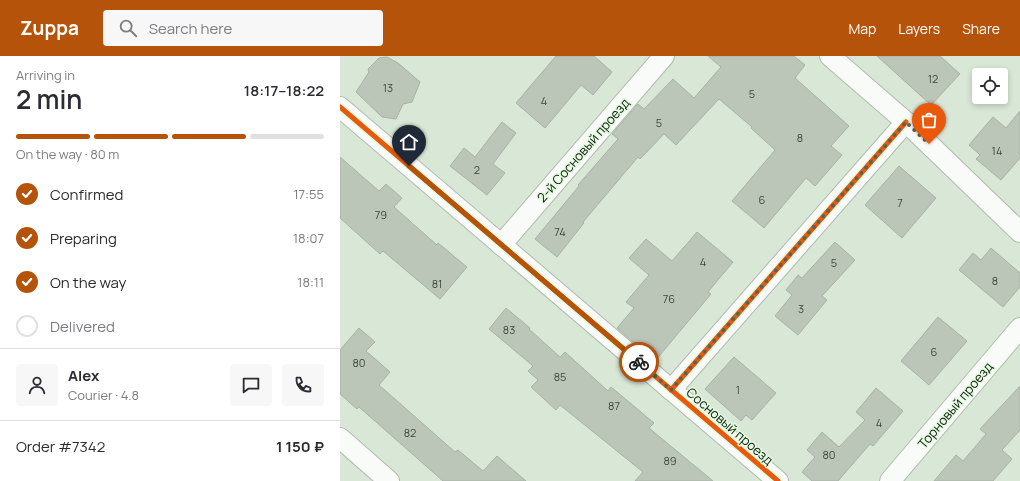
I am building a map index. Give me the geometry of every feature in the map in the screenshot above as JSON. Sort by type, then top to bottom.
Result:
[{"type":"street","name":"2-й Сосновый проезд","points":[[501,245],[664,56]]},
{"type":"street","points":[[830,56],[906,122],[1020,232]]},
{"type":"street","name":"Сосновый проезд","points":[[340,107],[778,481]]},
{"type":"street","points":[[671,390],[906,122]]},
{"type":"street","name":"Торновый проезд","points":[[890,481],[1020,328]]},
{"type":"street","points":[[340,438],[389,481]]},
{"type":"building","points":[[556,56],[594,56],[612,72],[593,95],[581,85],[545,128],[516,103]]},
{"type":"building","points":[[708,56],[794,56],[805,65],[795,78],[849,126],[831,146],[842,155],[815,186],[806,178],[764,228],[732,201],[775,150],[751,128],[752,127],[719,99],[676,145],[664,134],[640,159],[638,157],[583,222],[584,223],[557,257],[535,239],[579,186],[578,185],[618,139],[612,134],[638,104],[644,109],[673,79],[694,98],[721,67]]},
{"type":"building","points":[[877,56],[940,56],[960,74],[931,105]]},
{"type":"building","points":[[387,57],[398,63],[420,82],[412,102],[403,104],[396,119],[382,117],[356,92],[369,72],[368,69],[379,58]]},
{"type":"building","points":[[1020,111],[1020,158],[1001,180],[976,159],[980,155],[969,145],[993,117],[1006,128]]},
{"type":"building","points":[[502,122],[516,133],[493,164],[505,173],[487,195],[450,166],[464,148],[475,157]]},
{"type":"building","points":[[340,157],[379,191],[386,184],[402,198],[394,207],[437,245],[438,243],[467,267],[440,299],[383,251],[380,254],[340,218]]},
{"type":"building","points":[[899,166],[936,198],[902,238],[865,205]]},
{"type":"building","points":[[697,232],[733,262],[708,292],[711,294],[655,361],[617,328],[634,308],[626,302],[649,275],[629,258],[646,239],[672,261]]},
{"type":"building","points":[[835,242],[855,260],[822,296],[827,300],[798,335],[775,316],[792,295],[786,290],[798,275],[802,278]]},
{"type":"building","points":[[991,248],[1020,273],[1020,287],[1003,307],[959,270],[973,253],[981,260]]},
{"type":"building","points":[[506,308],[530,328],[529,329],[560,357],[565,352],[608,391],[611,387],[654,423],[649,428],[713,481],[635,481],[643,472],[560,405],[556,410],[531,387],[538,380],[528,371],[533,366],[489,329]]},
{"type":"building","points":[[938,317],[967,341],[929,385],[901,361]]},
{"type":"building","points":[[359,328],[375,342],[366,351],[390,372],[379,385],[455,452],[458,450],[483,471],[497,456],[526,481],[443,481],[359,407],[357,409],[340,394],[340,350]]},
{"type":"building","points":[[734,357],[776,393],[752,420],[746,415],[741,421],[705,389]]},
{"type":"building","points":[[1020,386],[1020,430],[1002,450],[1012,459],[993,481],[934,481],[956,455],[963,461],[986,434],[980,429]]},
{"type":"building","points":[[876,388],[903,411],[873,446],[870,444],[838,481],[812,481],[802,472],[815,457],[807,450],[822,432],[839,447],[865,420],[856,412]]},
{"type":"cycle path","points":[[340,107],[778,481]]},
{"type":"cycle path","points":[[671,390],[906,122]]},
{"type":"way so far","points":[[639,362],[671,390],[906,122],[929,144]]},
{"type":"route","points":[[409,166],[639,362]]}]
